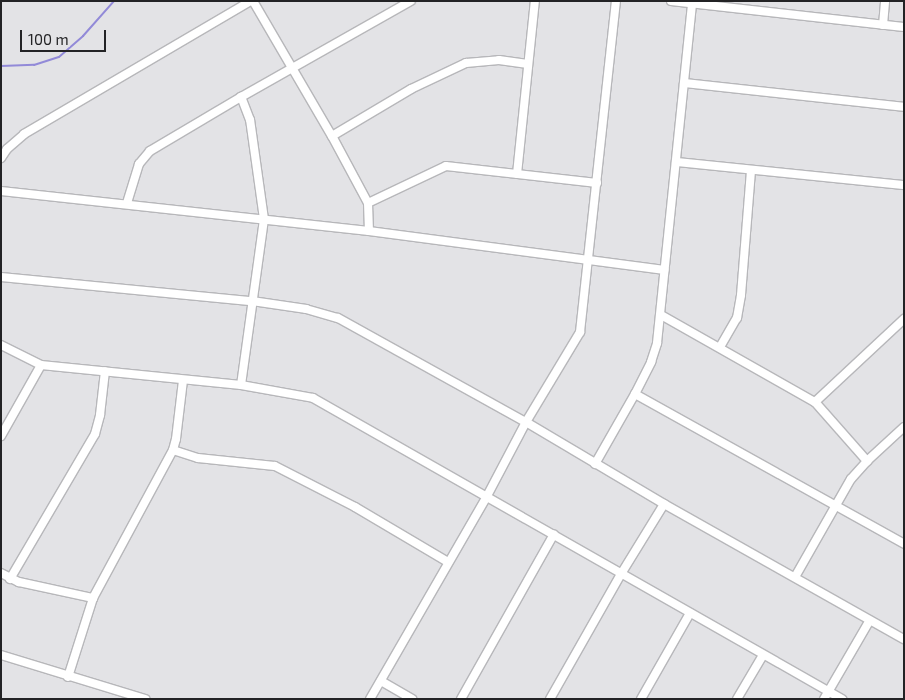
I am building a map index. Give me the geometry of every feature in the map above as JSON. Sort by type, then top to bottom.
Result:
[{"type":"street","points":[[1,158],[4,147],[35,127],[252,1],[293,68],[368,203],[369,231]]},
{"type":"street","points":[[127,203],[136,171],[144,156],[241,97],[411,1]]},
{"type":"street","points":[[517,174],[535,1]]},
{"type":"street","points":[[370,699],[487,496],[526,422],[580,332],[616,1]]},
{"type":"street","points":[[671,1],[904,27]]},
{"type":"street","points":[[883,25],[885,1]]},
{"type":"street","points":[[595,464],[651,362],[661,315],[692,3]]},
{"type":"street","points":[[332,136],[411,89],[466,62],[500,60],[528,64]]},
{"type":"street","points":[[684,83],[904,106]]},
{"type":"street","points":[[240,385],[264,219],[250,120],[241,97]]},
{"type":"street","points":[[676,162],[904,185]]},
{"type":"street","points":[[368,203],[446,166],[597,183]]},
{"type":"street","points":[[720,347],[729,334],[738,310],[751,170]]},
{"type":"street","points":[[1,191],[127,203],[369,231],[664,270]]},
{"type":"street","points":[[1,277],[252,301],[306,309],[353,324],[526,422],[664,504],[904,639]]},
{"type":"street","points":[[661,315],[815,402],[867,461]]},
{"type":"street","points":[[815,402],[904,319]]},
{"type":"street","points":[[1,345],[42,364],[240,385],[313,398],[554,534],[762,656],[842,699]]},
{"type":"street","points":[[1,436],[42,364]]},
{"type":"street","points":[[10,579],[95,434],[100,415],[105,371]]},
{"type":"street","points":[[68,677],[93,598],[173,450],[183,380]]},
{"type":"street","points":[[635,394],[904,544]]},
{"type":"street","points":[[795,577],[851,478],[904,427]]},
{"type":"street","points":[[173,450],[198,458],[275,466],[356,507],[448,562]]},
{"type":"street","points":[[550,699],[621,574],[664,504]]},
{"type":"street","points":[[462,699],[554,534]]},
{"type":"street","points":[[1,573],[10,579],[93,598]]},
{"type":"street","points":[[641,699],[690,613]]},
{"type":"street","points":[[824,699],[870,620]]},
{"type":"street","points":[[1,655],[145,699]]},
{"type":"street","points":[[737,699],[762,656]]},
{"type":"street","points":[[381,681],[412,699]]},
{"type":"waterway","points":[[1,66],[34,65],[59,57],[83,36],[114,1]]}]
